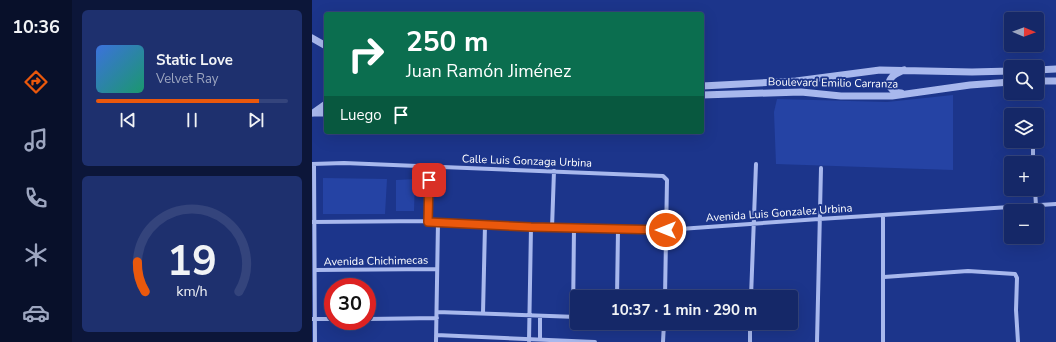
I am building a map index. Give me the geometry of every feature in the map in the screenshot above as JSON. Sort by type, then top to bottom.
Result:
[{"type":"street","points":[[314,40],[324,45]]},
{"type":"street","points":[[314,40],[324,51]]},
{"type":"street","points":[[1044,69],[1056,68]]},
{"type":"street","name":"Boulevard Emilio Carranza","points":[[704,86],[796,81],[873,70],[1004,71]]},
{"type":"street","points":[[906,70],[894,75],[889,82],[889,86],[896,92],[910,94]]},
{"type":"street","points":[[1044,81],[1056,81]]},
{"type":"street","name":"Boulevard Emilio Carranza","points":[[704,95],[801,92],[841,96],[877,96],[910,94],[935,89],[1004,83]]},
{"type":"street","points":[[312,113],[324,105]]},
{"type":"street","points":[[312,113],[324,113]]},
{"type":"street","name":"Calle Luis Gonzaga Urbina","points":[[313,164],[344,163],[661,176],[666,177],[667,180],[666,230]]},
{"type":"street","points":[[313,164],[315,342]]},
{"type":"street","points":[[751,290],[756,164]]},
{"type":"street","points":[[428,222],[429,166]]},
{"type":"street","points":[[817,342],[821,168]]},
{"type":"street","points":[[552,228],[554,172]]},
{"type":"street","name":"Avenida Luis Gonzalez Urbina","points":[[1044,205],[1056,204]]},
{"type":"street","name":"Avenida Luis Gonzalez Urbina","points":[[313,222],[438,222],[552,228],[666,230],[1004,208]]},
{"type":"street","points":[[883,215],[884,342]]},
{"type":"street","points":[[436,342],[438,222]]},
{"type":"street","points":[[483,313],[485,224]]},
{"type":"street","points":[[529,341],[531,227]]},
{"type":"street","points":[[574,228],[575,290]]},
{"type":"street","points":[[617,290],[618,230]]},
{"type":"street","points":[[665,290],[666,230]]},
{"type":"street","name":"Avenida Chichimecas","points":[[315,270],[437,269]]},
{"type":"street","points":[[884,277],[968,271],[1015,274],[1017,278],[1016,310],[1018,342]]},
{"type":"street","points":[[437,312],[570,317]]},
{"type":"street","points":[[540,316],[540,341]]},
{"type":"street","points":[[376,319],[437,318]]},
{"type":"street","points":[[663,342],[664,330]]},
{"type":"street","points":[[750,330],[750,342]]},
{"type":"street","points":[[436,336],[529,341],[595,342]]},
{"type":"shaded area","points":[[953,95],[953,170],[776,164],[774,112],[777,99],[887,102]]},
{"type":"shaded area","points":[[323,178],[387,179],[385,214],[323,214]]},
{"type":"shaded area","points":[[415,179],[414,211],[396,211],[396,180]]},
{"type":"route","points":[[429,180],[428,222],[618,230],[666,230]]}]
